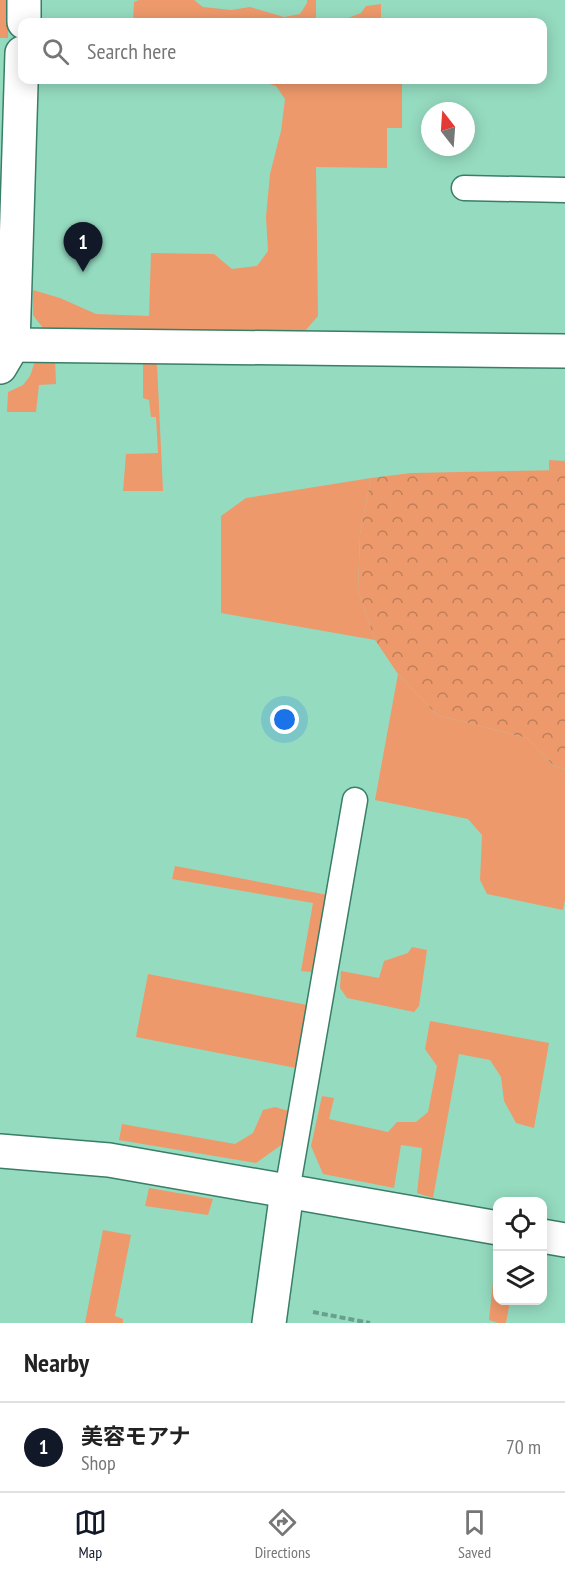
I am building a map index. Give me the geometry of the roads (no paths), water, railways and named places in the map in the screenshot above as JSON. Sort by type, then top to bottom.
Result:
[{"type":"street","points":[[24,0],[24,18]]},
{"type":"street","points":[[19,84],[9,190],[6,356],[565,351]]},
{"type":"street","points":[[0,1151],[109,1160],[493,1227]]},
{"type":"street","points":[[270,1314],[287,1191]]},
{"type":"street","points":[[547,1237],[565,1240]]},
{"type":"lane","points":[[464,188],[565,190]]},
{"type":"lane","points":[[287,1191],[355,800]]},
{"type":"place","name":"美容モアナ","points":[[83,272]]}]
